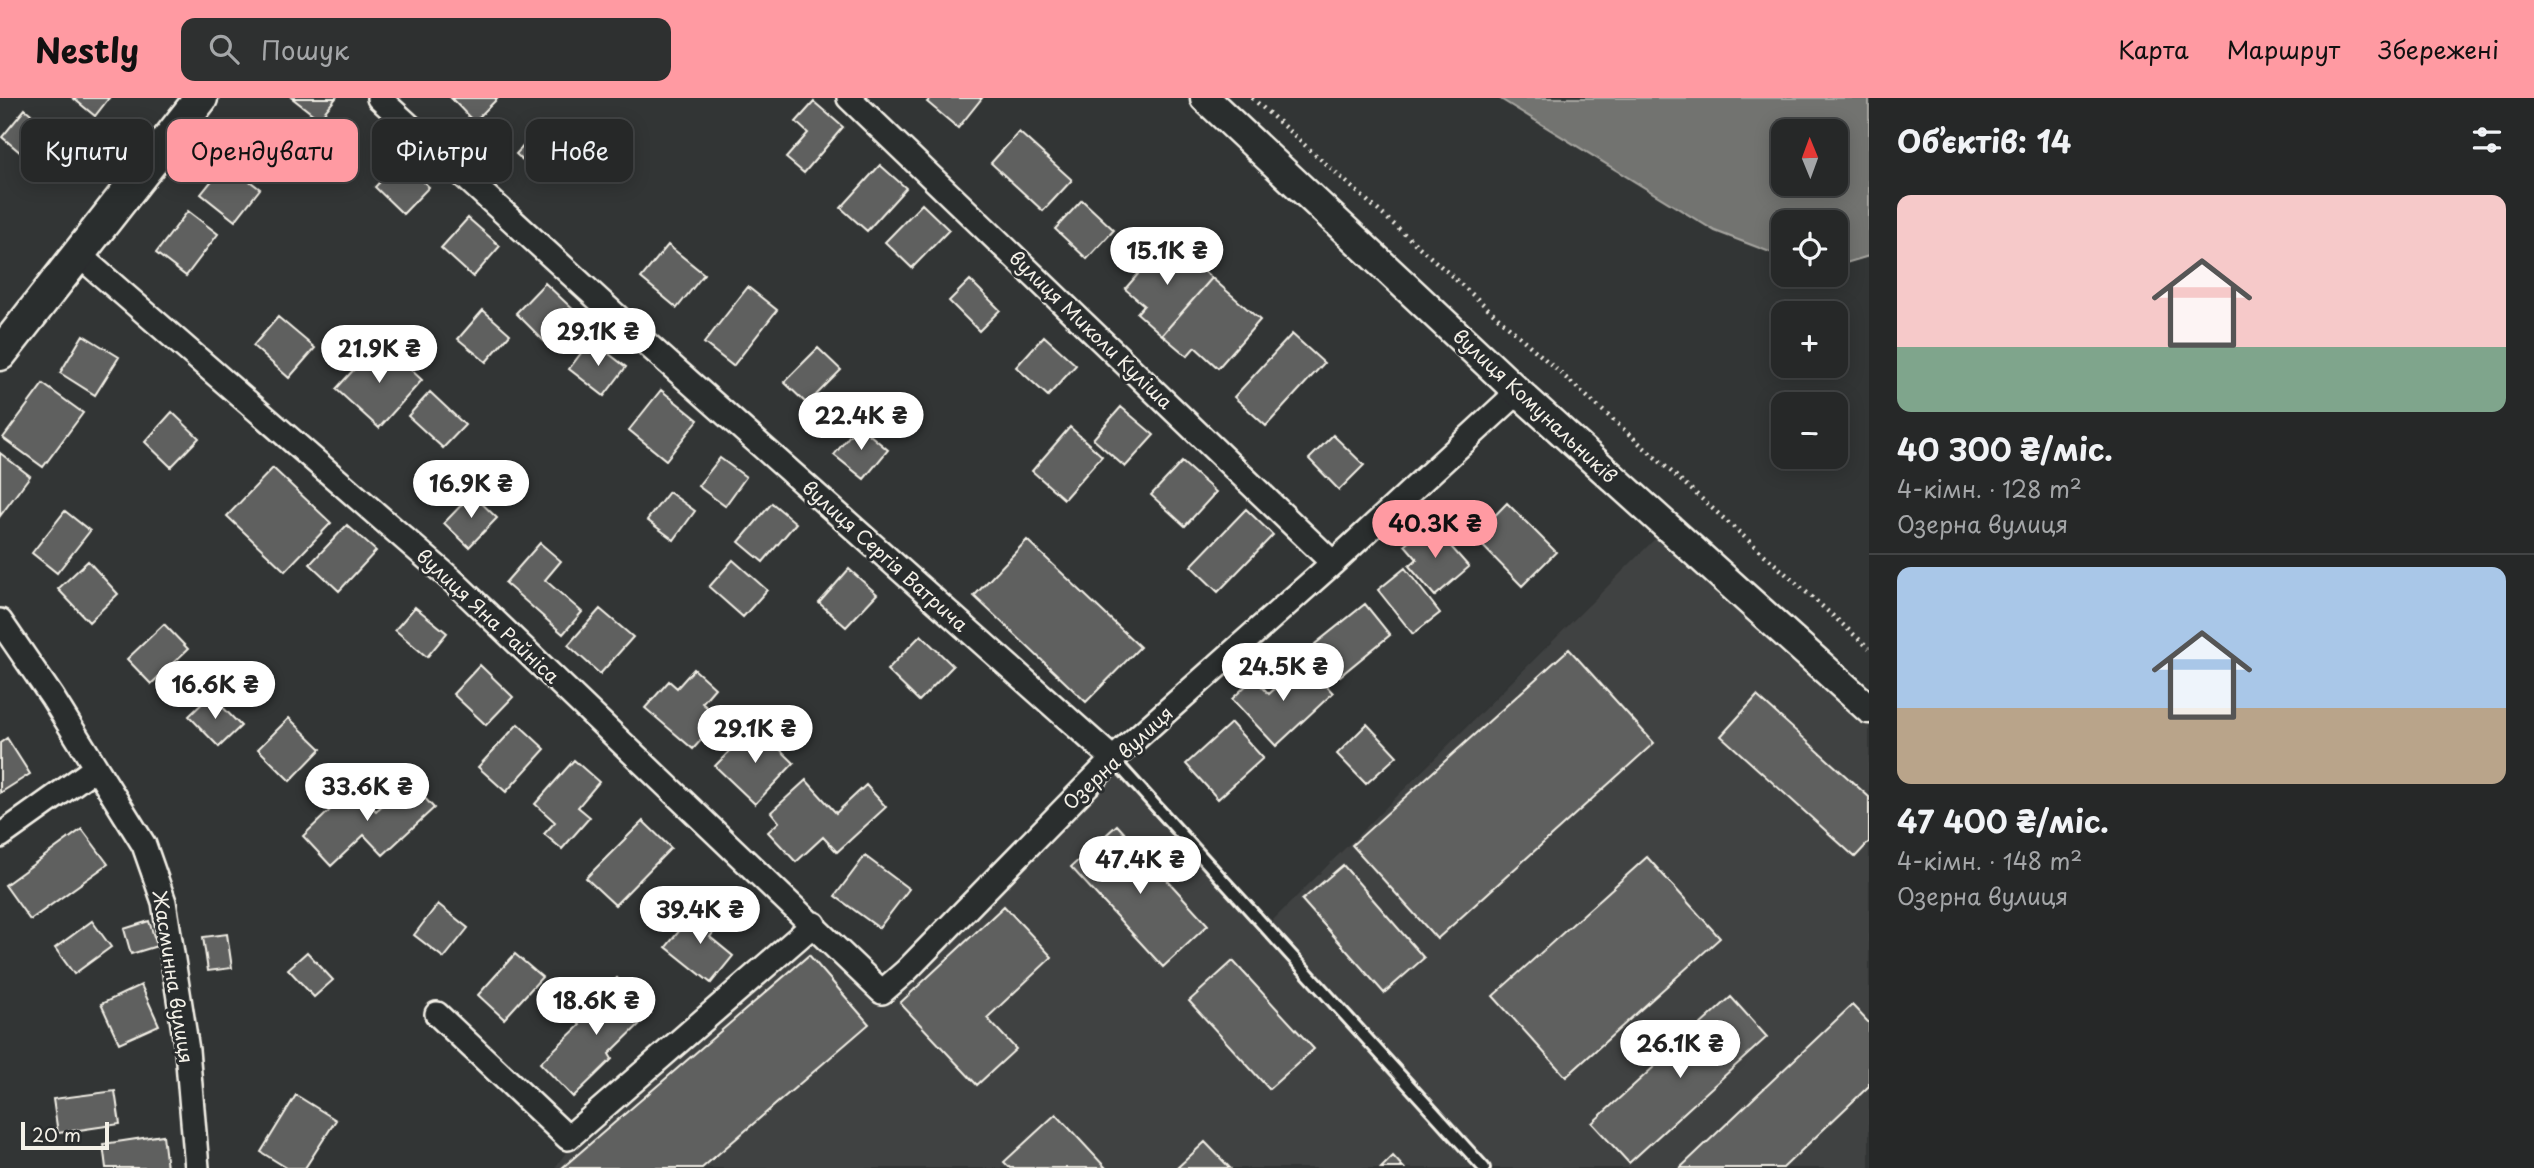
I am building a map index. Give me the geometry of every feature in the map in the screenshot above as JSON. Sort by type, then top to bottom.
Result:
[{"type":"main road","points":[[0,354],[80,256],[201,98]]},
{"type":"street","name":"вулиця Сергія Ватрича","points":[[379,98],[647,344],[1113,759]]},
{"type":"street","name":"вулиця Миколи Куліша","points":[[849,98],[1333,563]]},
{"type":"street","name":"вулиця Комунальників","points":[[1205,98],[1518,392],[1869,709]]},
{"type":"street","name":"вулиця Яна Райніса","points":[[80,256],[452,579],[882,992]]},
{"type":"street","name":"Озерна вулиця","points":[[882,992],[906,971],[1113,759],[1333,563],[1518,392]]},
{"type":"street","name":"Жасминна вулиця","points":[[0,621],[52,697],[94,769],[144,845],[164,902],[187,1050],[197,1168]]},
{"type":"street","points":[[0,836],[94,769]]},
{"type":"street","points":[[437,1014],[568,1138],[814,924]]},
{"type":"lane","points":[[1113,759],[1484,1168]]},
{"type":"path","points":[[1252,98],[1869,648]]},
{"type":"shaded area","points":[[1499,98],[1869,98],[1869,256],[1848,262],[1848,210],[1771,210],[1771,252],[1715,231]]},
{"type":"shaded area","points":[[1663,531],[1869,716],[1869,1168],[555,1168],[564,1155],[814,931],[882,997],[1115,767],[1263,930]]},
{"type":"building","points":[[73,98],[109,98],[95,116]]},
{"type":"building","points":[[292,98],[336,98],[319,119]]},
{"type":"building","points":[[451,98],[498,98],[477,119],[471,119]]},
{"type":"building","points":[[931,98],[982,98],[958,128],[927,102]]},
{"type":"building","points":[[814,102],[843,127],[804,173],[786,158],[808,133],[796,122]]},
{"type":"building","points":[[25,109],[37,119],[21,119],[21,153],[2,137]]},
{"type":"building","points":[[1019,132],[1072,180],[1043,211],[991,163]]},
{"type":"building","points":[[526,143],[526,163],[516,154]]},
{"type":"building","points":[[880,165],[906,188],[867,231],[841,208]]},
{"type":"building","points":[[211,182],[251,182],[260,189],[235,221],[201,194]]},
{"type":"building","points":[[380,182],[424,182],[429,187],[403,214],[375,187]]},
{"type":"building","points":[[1082,200],[1114,230],[1087,259],[1055,229]]},
{"type":"building","points":[[922,204],[949,230],[912,268],[885,242]]},
{"type":"building","points":[[188,211],[218,234],[186,276],[156,253]]},
{"type":"building","points":[[468,218],[500,246],[473,277],[441,248]]},
{"type":"building","points":[[1168,240],[1212,278],[1162,335],[1137,313],[1144,305],[1125,289]]},
{"type":"building","points":[[668,245],[704,274],[677,308],[641,278]]},
{"type":"building","points":[[1212,278],[1260,320],[1218,368],[1195,347],[1187,356],[1162,335]]},
{"type":"building","points":[[970,280],[1000,310],[979,331],[949,301]]},
{"type":"building","points":[[545,283],[580,316],[550,347],[516,313]]},
{"type":"building","points":[[748,287],[777,310],[733,366],[704,343]]},
{"type":"building","points":[[483,310],[510,334],[486,362],[458,339]]},
{"type":"building","points":[[278,317],[315,348],[289,378],[253,346]]},
{"type":"building","points":[[1292,334],[1324,363],[1266,426],[1234,397]]},
{"type":"building","points":[[83,335],[119,357],[95,395],[60,373]]},
{"type":"building","points":[[1044,336],[1076,365],[1048,396],[1016,367]]},
{"type":"building","points":[[591,340],[626,367],[604,396],[569,369]]},
{"type":"building","points":[[380,341],[422,380],[379,428],[336,389]]},
{"type":"building","points":[[818,348],[841,370],[807,404],[784,382]]},
{"type":"building","points":[[43,384],[83,413],[43,467],[3,438]]},
{"type":"building","points":[[661,390],[698,420],[666,460],[629,430]]},
{"type":"building","points":[[430,392],[465,425],[443,448],[408,416]]},
{"type":"building","points":[[1121,407],[1154,435],[1125,467],[1093,439]]},
{"type":"building","points":[[172,412],[199,438],[171,467],[145,442]]},
{"type":"building","points":[[858,425],[888,450],[864,479],[834,455]]},
{"type":"building","points":[[1070,427],[1102,456],[1064,499],[1032,471]]},
{"type":"building","points":[[1333,435],[1364,465],[1339,490],[1309,459]]},
{"type":"building","points":[[0,453],[30,476],[0,516]]},
{"type":"building","points":[[720,458],[746,477],[725,506],[698,486]]},
{"type":"building","points":[[1182,462],[1216,492],[1185,526],[1151,495]]},
{"type":"building","points":[[273,468],[331,523],[285,571],[227,516]]},
{"type":"building","points":[[669,492],[695,511],[674,540],[647,520]]},
{"type":"building","points":[[472,494],[497,518],[469,547],[444,523]]},
{"type":"building","points":[[772,503],[796,523],[763,562],[739,542]]},
{"type":"building","points":[[1507,503],[1556,552],[1522,586],[1474,537]]},
{"type":"building","points":[[1246,509],[1273,535],[1218,592],[1191,566]]},
{"type":"building","points":[[65,511],[90,531],[57,573],[32,553]]},
{"type":"building","points":[[1430,523],[1469,567],[1435,596],[1409,566],[1417,559],[1405,545]]},
{"type":"building","points":[[347,525],[376,551],[339,591],[310,564]]},
{"type":"building","points":[[1027,540],[1140,647],[1086,702],[974,596]]},
{"type":"building","points":[[540,543],[561,561],[545,580],[582,612],[563,634],[505,583]]},
{"type":"building","points":[[733,560],[767,590],[743,617],[709,587]]},
{"type":"building","points":[[88,561],[118,594],[89,622],[58,589]]},
{"type":"building","points":[[1405,568],[1440,613],[1413,634],[1378,590]]},
{"type":"building","points":[[849,569],[877,594],[846,627],[819,603]]},
{"type":"building","points":[[1365,604],[1390,635],[1340,676],[1315,644]]},
{"type":"building","points":[[415,607],[447,633],[427,657],[395,630]]},
{"type":"building","points":[[600,609],[633,637],[600,674],[568,645]]},
{"type":"building","points":[[164,624],[188,649],[151,684],[127,659]]},
{"type":"building","points":[[921,635],[953,666],[919,701],[887,670]]},
{"type":"building","points":[[1569,649],[1654,743],[1437,939],[1352,845]]},
{"type":"building","points":[[1304,662],[1333,693],[1276,746],[1232,699],[1254,678],[1269,694]]},
{"type":"building","points":[[480,665],[513,697],[486,725],[453,694]]},
{"type":"building","points":[[694,669],[715,688],[702,703],[720,719],[693,749],[645,708],[669,681],[677,688]]},
{"type":"building","points":[[211,695],[241,726],[219,747],[189,716]]},
{"type":"building","points":[[1757,696],[1869,797],[1869,842],[1855,857],[1721,736]]},
{"type":"building","points":[[289,718],[321,749],[290,781],[258,749]]},
{"type":"building","points":[[1231,723],[1263,758],[1218,799],[1186,764]]},
{"type":"building","points":[[518,724],[545,749],[506,792],[478,767]]},
{"type":"building","points":[[1367,724],[1397,756],[1366,784],[1337,754]]},
{"type":"building","points":[[755,725],[794,763],[755,804],[715,766]]},
{"type":"building","points":[[7,738],[30,774],[0,793],[0,743]]},
{"type":"building","points":[[574,760],[599,782],[578,807],[590,817],[562,849],[544,834],[555,822],[535,804]]},
{"type":"building","points":[[806,780],[836,813],[866,785],[886,807],[837,852],[823,837],[796,862],[768,832],[779,822],[771,812]]},
{"type":"building","points":[[409,781],[434,808],[383,855],[364,835],[331,866],[303,836],[354,787],[376,811]]},
{"type":"building","points":[[643,821],[671,848],[615,905],[586,878]]},
{"type":"building","points":[[1117,825],[1208,925],[1163,967],[1071,867]]},
{"type":"building","points":[[82,829],[108,864],[30,920],[5,885]]},
{"type":"building","points":[[865,856],[909,889],[879,928],[835,896]]},
{"type":"building","points":[[1647,857],[1720,938],[1566,1077],[1493,996]]},
{"type":"building","points":[[1343,865],[1424,958],[1384,993],[1302,900]]},
{"type":"building","points":[[438,904],[468,928],[444,958],[414,935]]},
{"type":"building","points":[[1004,906],[1052,957],[987,1018],[1016,1049],[977,1085],[900,1003]]},
{"type":"building","points":[[698,908],[719,925],[710,937],[733,956],[711,983],[666,947]]},
{"type":"building","points":[[92,921],[111,947],[74,974],[55,948]]},
{"type":"building","points":[[149,921],[157,946],[131,954],[124,929]]},
{"type":"building","points":[[227,934],[232,968],[208,971],[203,937]]},
{"type":"building","points":[[307,952],[333,980],[314,997],[288,969]]},
{"type":"building","points":[[515,954],[542,977],[504,1019],[478,995]]},
{"type":"building","points":[[809,955],[869,1024],[702,1168],[562,1168]]},
{"type":"building","points":[[1233,961],[1314,1049],[1269,1089],[1189,1001]]},
{"type":"building","points":[[617,978],[651,1013],[609,1054],[612,1059],[573,1097],[540,1063],[580,1025],[575,1019]]},
{"type":"building","points":[[141,985],[159,1025],[119,1043],[101,1004]]},
{"type":"building","points":[[1731,997],[1767,1037],[1629,1163],[1592,1123]]},
{"type":"building","points":[[1852,1005],[1869,1023],[1869,1086],[1783,1168],[1680,1168]]},
{"type":"building","points":[[115,1091],[120,1124],[58,1133],[53,1099]]},
{"type":"building","points":[[296,1095],[336,1120],[305,1168],[287,1168],[261,1152]]},
{"type":"building","points":[[1056,1114],[1106,1168],[1010,1168],[1004,1162]]},
{"type":"building","points":[[163,1135],[167,1168],[106,1168],[103,1144]]},
{"type":"building","points":[[1205,1142],[1230,1168],[1177,1168]]},
{"type":"building","points":[[1393,1156],[1404,1168],[1381,1168]]}]
